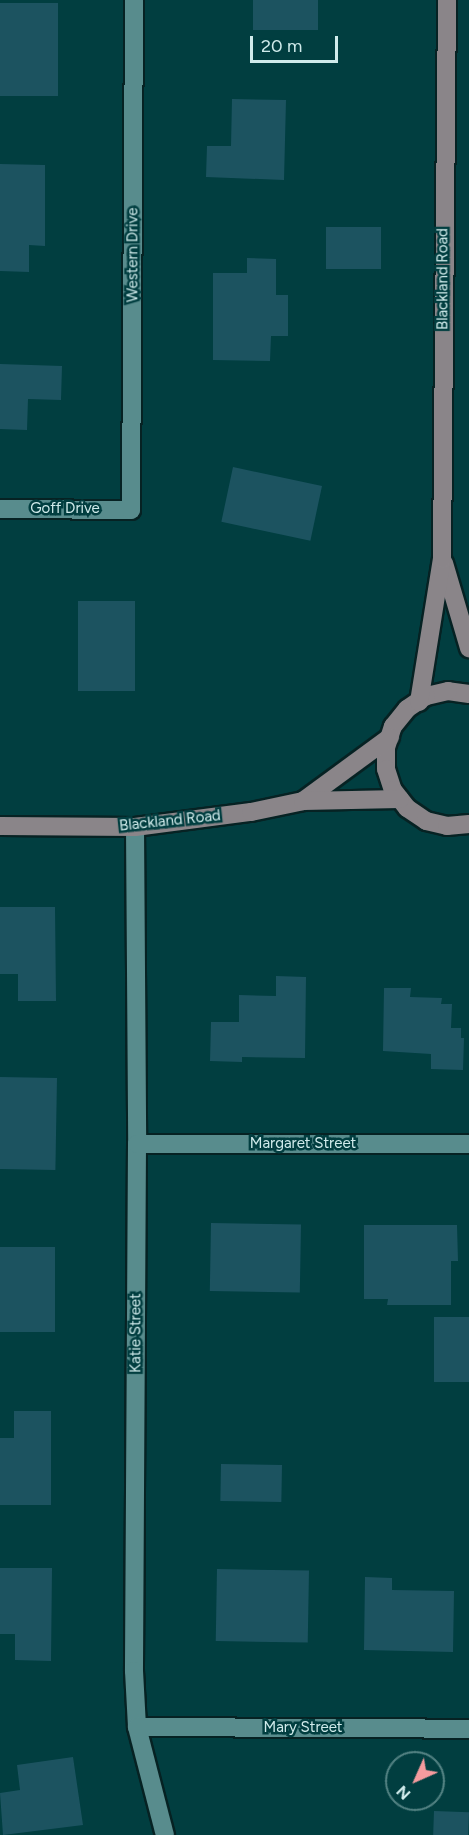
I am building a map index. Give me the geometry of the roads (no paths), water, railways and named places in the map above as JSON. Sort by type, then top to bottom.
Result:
[{"type":"street","name":"Western Drive","points":[[131,510],[134,0]]},
{"type":"street","name":"Blackland Road","points":[[419,702],[442,559],[447,0]]},
{"type":"street","name":"Goff Drive","points":[[0,509],[131,510]]},
{"type":"street","name":"Blackland Road","points":[[442,559],[469,648]]},
{"type":"street","points":[[469,694],[448,691],[426,696],[407,709],[393,726],[386,747],[386,770],[393,790],[407,808],[426,821],[447,826],[469,824]]},
{"type":"street","name":"Blackland Road","points":[[303,801],[390,736]]},
{"type":"street","name":"Blackland Road","points":[[0,826],[135,827],[251,812],[303,801],[400,799]]},
{"type":"street","name":"Katie Street","points":[[135,827],[137,1144],[134,1671],[137,1727],[165,1835]]},
{"type":"street","name":"Margaret Street","points":[[137,1144],[469,1144]]},
{"type":"street","name":"Mary Street","points":[[137,1727],[469,1729]]}]
